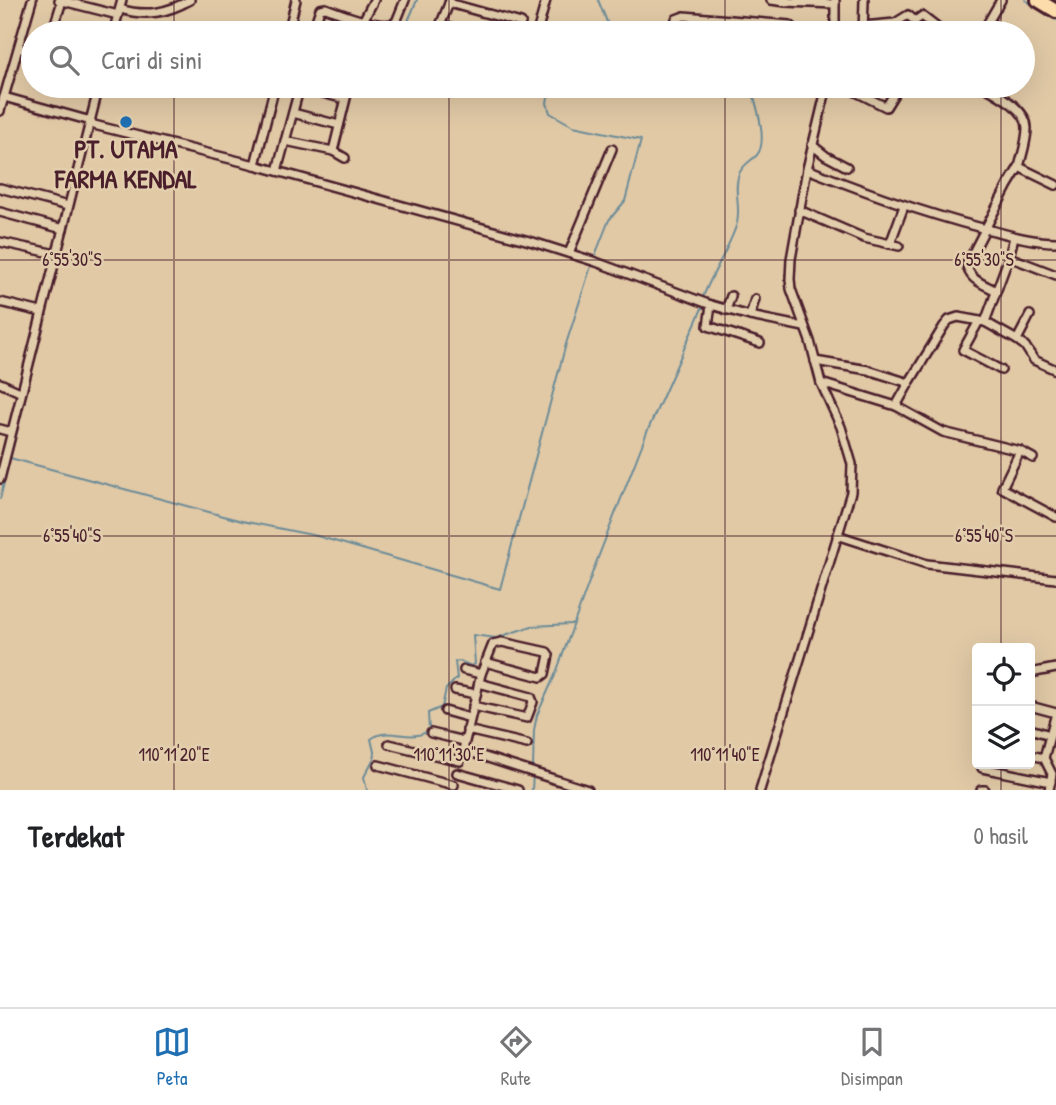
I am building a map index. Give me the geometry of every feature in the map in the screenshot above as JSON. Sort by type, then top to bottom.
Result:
[{"type":"highway","points":[[1038,0],[1056,11]]},
{"type":"street","points":[[26,21],[32,0]]},
{"type":"street","points":[[55,21],[61,0],[119,12],[158,14],[190,0]]},
{"type":"street","points":[[116,21],[122,0]]},
{"type":"street","points":[[291,21],[296,0]]},
{"type":"street","points":[[315,21],[317,13],[323,8],[363,21],[374,0]]},
{"type":"street","points":[[394,21],[405,0]]},
{"type":"street","points":[[540,21],[546,0]]},
{"type":"street","points":[[771,0],[835,2],[835,21]]},
{"type":"street","points":[[863,21],[864,0]]},
{"type":"street","points":[[989,21],[1001,0]]},
{"type":"street","points":[[442,21],[450,2],[514,21]]},
{"type":"street","points":[[898,21],[908,15],[915,21]]},
{"type":"street","points":[[676,21],[684,16],[743,21]]},
{"type":"street","points":[[0,111],[21,41]]},
{"type":"street","points":[[4,97],[569,253],[726,310],[804,327]]},
{"type":"street","points":[[1,473],[96,98]]},
{"type":"street","points":[[255,165],[272,98]]},
{"type":"street","points":[[277,171],[297,98]]},
{"type":"street","points":[[332,151],[345,99],[342,98]]},
{"type":"street","points":[[760,790],[851,492],[852,464],[841,427],[821,383],[790,279],[807,169],[825,98]]},
{"type":"street","points":[[873,98],[886,107],[892,98]]},
{"type":"street","points":[[996,291],[973,278],[967,268],[1019,167],[1027,124],[1002,98]]},
{"type":"street","points":[[293,113],[339,125]]},
{"type":"street","points":[[285,141],[332,151],[345,158]]},
{"type":"street","points":[[812,145],[847,167]]},
{"type":"street","points":[[569,253],[612,149]]},
{"type":"street","points":[[1019,167],[1054,182]]},
{"type":"street","points":[[807,169],[904,206],[1014,237],[1056,242]]},
{"type":"street","points":[[0,188],[68,206]]},
{"type":"street","points":[[890,244],[904,206]]},
{"type":"street","points":[[799,211],[864,238],[899,246]]},
{"type":"street","points":[[0,212],[63,229]]},
{"type":"street","points":[[1001,370],[963,350],[982,322],[996,291],[1014,237]]},
{"type":"street","points":[[0,242],[56,254]]},
{"type":"street","points":[[1009,257],[1056,275]]},
{"type":"street","points":[[726,310],[731,296]]},
{"type":"street","points":[[750,316],[755,299]]},
{"type":"street","points":[[0,302],[41,312]]},
{"type":"street","points":[[705,303],[708,326],[760,343]]},
{"type":"street","points":[[1017,340],[1030,316]]},
{"type":"street","points":[[896,406],[928,349],[949,320],[958,317],[982,322],[1017,340],[1025,346],[1034,360],[1056,370]]},
{"type":"street","points":[[815,361],[868,370],[909,383]]},
{"type":"street","points":[[0,383],[20,392]]},
{"type":"street","points":[[821,383],[896,406],[943,432],[1020,452],[1033,458]]},
{"type":"street","points":[[0,429],[11,432]]},
{"type":"street","points":[[1020,452],[1002,488],[1056,517]]},
{"type":"street","points":[[837,535],[928,564],[1056,579]]},
{"type":"street","points":[[378,765],[453,787],[481,674],[485,662],[493,644],[498,642],[547,652],[549,655],[545,674],[541,677],[485,662]]},
{"type":"street","points":[[1035,672],[1056,668]]},
{"type":"street","points":[[464,670],[481,674]]},
{"type":"street","points":[[473,706],[527,718],[533,702],[531,697],[479,683]]},
{"type":"street","points":[[455,690],[476,694]]},
{"type":"street","points":[[985,769],[1051,788],[1052,774],[1044,758],[1056,713],[1035,707]]},
{"type":"street","points":[[445,711],[470,718]]},
{"type":"street","points":[[467,730],[527,744]]},
{"type":"street","points":[[1035,730],[1050,735]]},
{"type":"street","points":[[431,733],[464,741]]},
{"type":"street","points":[[389,744],[460,761]]},
{"type":"street","points":[[463,750],[588,790]]},
{"type":"street","points":[[1035,756],[1044,758]]},
{"type":"street","points":[[457,773],[518,790]]},
{"type":"waterway","points":[[408,21],[417,0]]},
{"type":"waterway","points":[[598,0],[607,21]]},
{"type":"waterway","points":[[1025,0],[1056,20]]},
{"type":"waterway","points":[[94,122],[100,98]]},
{"type":"waterway","points":[[548,98],[550,113],[573,126],[641,140],[625,201],[609,220],[594,258]]},
{"type":"waterway","points":[[703,297],[737,223],[737,186],[740,171],[760,149],[760,121],[754,98]]},
{"type":"waterway","points":[[10,459],[92,128]]},
{"type":"waterway","points":[[10,458],[242,521],[317,536],[500,589],[566,344],[592,263]]},
{"type":"waterway","points":[[533,768],[537,715],[556,673],[647,432],[703,306]]},
{"type":"waterway","points":[[0,499],[9,462]]},
{"type":"waterway","points":[[367,790],[364,777],[375,756],[371,739],[378,735],[415,735],[429,730],[428,713],[442,707],[446,689],[457,678],[455,662],[460,661],[471,666],[475,664],[473,635],[496,638],[532,626],[572,624]]},
{"type":"waterway","points":[[532,790],[533,774]]},
{"type":"place","name":"PT. UTAMA FARMA KENDAL","points":[[126,122]]}]
